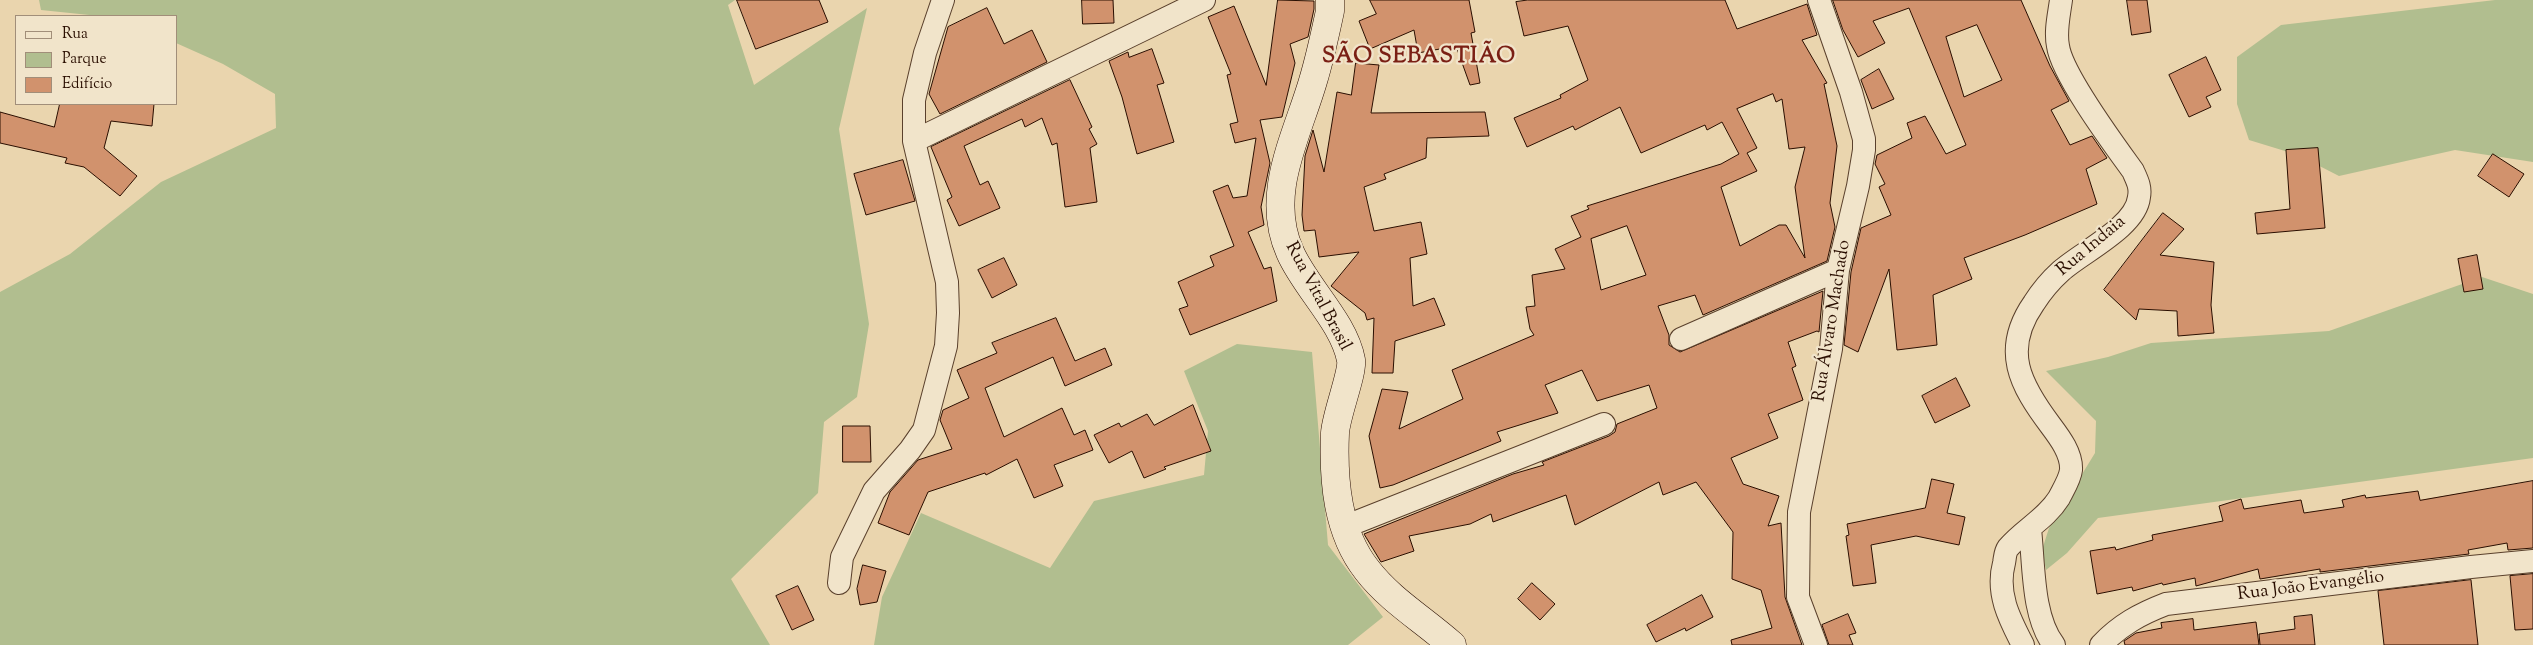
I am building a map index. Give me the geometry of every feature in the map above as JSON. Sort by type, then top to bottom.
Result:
[{"type":"street","points":[[838,583],[842,557],[874,491],[910,450],[924,430],[946,346],[947,282],[914,141],[914,100],[926,53],[943,0]]},
{"type":"street","points":[[914,141],[1204,0]]},
{"type":"street","name":"Rua Vital Brasil","points":[[1330,0],[1330,11],[1316,72],[1284,168],[1279,199],[1281,226],[1290,252],[1339,331],[1351,362],[1335,431],[1334,481],[1344,527],[1353,550],[1367,571],[1398,601],[1452,645]]},
{"type":"street","name":"Rua Álvaro Machado","points":[[1816,645],[1798,597],[1799,512],[1831,349],[1838,270],[1858,186],[1864,139],[1851,92],[1819,0]]},
{"type":"street","name":"Rua Indaia","points":[[2023,645],[2002,599],[2000,576],[2007,550],[2051,510],[2064,488],[2071,470],[2066,449],[2023,386],[2016,351],[2020,329],[2033,304],[2061,271],[2121,226],[2133,213],[2139,198],[2140,186],[2134,172],[2079,91],[2063,61],[2057,40],[2057,24],[2061,0]]},
{"type":"street","points":[[1681,339],[1838,270]]},
{"type":"street","points":[[1344,527],[1604,424]]},
{"type":"street","points":[[2030,529],[2039,612],[2048,637],[2054,645]]},
{"type":"street","name":"Rua João Evangélio","points":[[2101,645],[2115,630],[2138,615],[2166,604],[2533,561]]},
{"type":"green space","points":[[39,0],[735,0],[728,5],[754,85],[867,8],[839,129],[869,324],[857,397],[824,422],[818,493],[731,579],[770,645],[0,645],[0,292],[70,254],[161,182],[276,128],[275,94],[223,64],[178,44],[178,15],[89,15],[41,10]]},
{"type":"green space","points":[[2495,0],[2533,0],[2533,162],[2455,150],[2339,176],[2298,155],[2249,140],[2237,104],[2237,57],[2281,25]]},
{"type":"green space","points":[[2482,277],[2533,294],[2533,458],[2098,518],[2067,553],[2046,570],[2042,550],[2049,528],[2095,453],[2096,421],[2046,371],[2108,357],[2151,343],[2329,331]]},
{"type":"green space","points":[[1237,344],[1312,352],[1328,545],[1383,617],[1348,645],[874,645],[882,597],[921,513],[1050,568],[1094,501],[1204,475],[1208,431],[1184,371]]},
{"type":"building","points":[[737,0],[819,0],[828,22],[756,49]]},
{"type":"building","points":[[1082,0],[1113,0],[1114,23],[1083,24]]},
{"type":"building","points":[[1278,0],[1314,1],[1314,9],[1308,37],[1290,44],[1295,63],[1282,117],[1260,120],[1270,163],[1261,207],[1264,225],[1248,232],[1264,269],[1271,267],[1277,301],[1190,335],[1179,309],[1188,306],[1178,282],[1214,266],[1210,256],[1234,246],[1213,191],[1228,185],[1233,198],[1247,196],[1256,138],[1235,143],[1230,124],[1238,122],[1227,75],[1231,74],[1208,17],[1234,6],[1266,85]]},
{"type":"building","points":[[1370,0],[1469,0],[1475,32],[1471,33],[1480,83],[1470,85],[1456,46],[1418,53],[1414,30],[1370,49],[1359,21],[1376,14]]},
{"type":"building","points":[[1528,0],[1725,0],[1737,29],[1807,4],[1817,35],[1802,40],[1827,83],[1824,84],[1837,146],[1830,203],[1835,227],[1827,261],[1703,315],[1695,295],[1658,306],[1669,335],[1669,345],[1680,352],[1823,291],[1819,332],[1817,331],[1788,342],[1796,366],[1792,368],[1803,400],[1768,414],[1778,438],[1731,458],[1743,484],[1779,496],[1768,526],[1781,523],[1785,597],[1802,645],[1732,645],[1731,640],[1772,628],[1761,590],[1732,579],[1733,532],[1696,482],[1663,495],[1659,482],[1575,525],[1566,495],[1493,522],[1491,514],[1470,524],[1409,536],[1414,551],[1381,562],[1364,534],[1513,474],[1544,465],[1542,462],[1609,436],[1615,432],[1617,424],[1657,408],[1649,385],[1597,401],[1582,370],[1545,385],[1558,413],[1497,432],[1501,441],[1393,485],[1380,488],[1369,436],[1382,389],[1408,392],[1399,429],[1463,399],[1452,370],[1534,335],[1530,329],[1526,307],[1535,306],[1532,275],[1565,269],[1555,249],[1581,237],[1571,216],[1589,209],[1587,206],[1721,164],[1739,154],[1722,122],[1707,130],[1705,125],[1641,153],[1620,107],[1575,130],[1573,126],[1527,147],[1514,118],[1561,98],[1560,95],[1588,80],[1568,26],[1524,36],[1516,2]],"holes":[[[1773,94],[1776,102],[1782,99],[1789,149],[1805,147],[1795,187],[1805,258],[1786,225],[1779,225],[1740,246],[1721,187],[1757,171],[1747,153],[1757,148],[1737,109]],[[1627,226],[1646,275],[1601,290],[1591,239]]]},
{"type":"building","points":[[1833,0],[2021,0],[2050,66],[2069,101],[2051,110],[2070,145],[2092,136],[2107,158],[2086,169],[2097,204],[2025,235],[1964,258],[1972,279],[1933,295],[1937,345],[1897,350],[1889,269],[1858,352],[1844,345],[1851,272],[1861,228],[1891,215],[1879,187],[1885,184],[1875,164],[1877,155],[1912,138],[1907,123],[1925,116],[1946,154],[1966,145],[1909,8],[1873,21],[1885,43],[1858,57],[1843,30]],"holes":[[[1977,25],[2002,80],[1964,97],[1946,37]]]},
{"type":"building","points":[[2127,0],[2147,0],[2151,32],[2132,35]]},
{"type":"building","points":[[987,8],[1004,44],[1032,30],[1047,62],[940,114],[929,94],[948,27]]},
{"type":"building","points":[[1152,49],[1164,83],[1157,85],[1174,142],[1137,154],[1122,97],[1109,61],[1128,52],[1129,57]]},
{"type":"building","points":[[2206,57],[2221,90],[2206,97],[2211,107],[2189,117],[2169,75]]},
{"type":"building","points":[[1356,63],[1379,65],[1371,113],[1485,112],[1489,136],[1427,138],[1426,158],[1384,174],[1386,179],[1364,187],[1374,231],[1421,222],[1427,254],[1410,258],[1413,306],[1434,298],[1445,325],[1395,341],[1393,373],[1372,373],[1374,318],[1367,320],[1365,313],[1331,286],[1359,252],[1319,257],[1315,230],[1304,231],[1302,215],[1305,156],[1313,130],[1324,172],[1337,92],[1351,95]]},
{"type":"building","points":[[1879,69],[1894,99],[1872,109],[1861,80]]},
{"type":"building","points":[[1070,80],[1092,127],[1089,129],[1097,144],[1090,148],[1097,202],[1065,207],[1057,143],[1052,145],[1042,118],[1025,127],[1022,119],[964,146],[980,185],[988,181],[1000,208],[959,226],[947,200],[952,197],[931,147]]},
{"type":"building","points":[[60,105],[154,105],[152,126],[111,121],[104,148],[137,176],[120,196],[84,167],[65,163],[67,158],[0,143],[0,112],[54,127]]},
{"type":"building","points":[[2318,148],[2325,228],[2257,234],[2255,213],[2290,209],[2286,150]]},
{"type":"building","points":[[2493,154],[2524,174],[2509,197],[2478,176]]},
{"type":"building","points":[[903,160],[915,201],[866,215],[854,174]]},
{"type":"building","points":[[2163,213],[2184,229],[2160,255],[2214,262],[2211,305],[2214,333],[2178,336],[2177,311],[2139,309],[2136,320],[2104,290]]},
{"type":"building","points":[[2477,255],[2483,289],[2464,292],[2458,259]]},
{"type":"building","points":[[1004,258],[1017,285],[992,298],[978,270]]},
{"type":"building","points":[[1056,318],[1075,361],[1105,348],[1112,365],[1065,386],[1053,357],[985,388],[1004,437],[1062,408],[1074,435],[1085,430],[1093,450],[1054,465],[1063,486],[1034,498],[1017,459],[986,475],[985,473],[928,492],[909,535],[878,523],[890,492],[918,460],[952,449],[940,420],[943,410],[969,398],[957,370],[997,353],[992,343]]},
{"type":"building","points":[[1956,378],[1970,406],[1935,423],[1922,396]]},
{"type":"building","points":[[1193,405],[1211,451],[1164,467],[1166,469],[1144,478],[1132,451],[1109,463],[1094,435],[1119,423],[1121,427],[1147,414],[1154,425]]},
{"type":"building","points":[[843,426],[870,426],[871,462],[843,462]]},
{"type":"building","points":[[1932,479],[1954,484],[1947,513],[1965,517],[1959,545],[1916,536],[1871,545],[1876,583],[1853,586],[1846,536],[1849,535],[1847,524],[1925,508]]},
{"type":"building","points":[[2533,481],[2533,548],[2508,550],[2507,543],[2468,550],[2469,554],[2320,572],[2320,569],[2260,579],[2258,569],[2196,586],[2195,578],[2163,585],[2162,583],[2133,591],[2132,587],[2097,594],[2090,551],[2115,547],[2116,550],[2153,540],[2152,535],[2223,521],[2219,506],[2241,499],[2244,509],[2301,500],[2304,513],[2344,507],[2342,500],[2365,495],[2366,498],[2418,491],[2420,500]]},
{"type":"building","points":[[863,565],[886,571],[877,602],[860,605],[857,589]]},
{"type":"building","points":[[2533,574],[2533,629],[2515,630],[2510,576]]},
{"type":"building","points":[[2471,580],[2478,645],[2384,645],[2378,591]]},
{"type":"building","points":[[1532,583],[1555,604],[1540,620],[1518,599]]},
{"type":"building","points":[[798,586],[814,620],[792,630],[776,596]]},
{"type":"building","points":[[1702,595],[1713,617],[1686,631],[1685,628],[1656,642],[1647,625]]},
{"type":"building","points":[[1848,614],[1856,633],[1849,635],[1853,645],[1829,645],[1822,625]]},
{"type":"building","points":[[2312,615],[2315,645],[2260,645],[2259,634],[2295,629],[2294,617]]},
{"type":"building","points":[[2193,619],[2194,630],[2256,622],[2259,645],[2125,645],[2124,641],[2136,633],[2162,628],[2161,623]]},
{"type":"district","name":"SÃO SEBASTIÃO","points":[[1419,58]]}]
